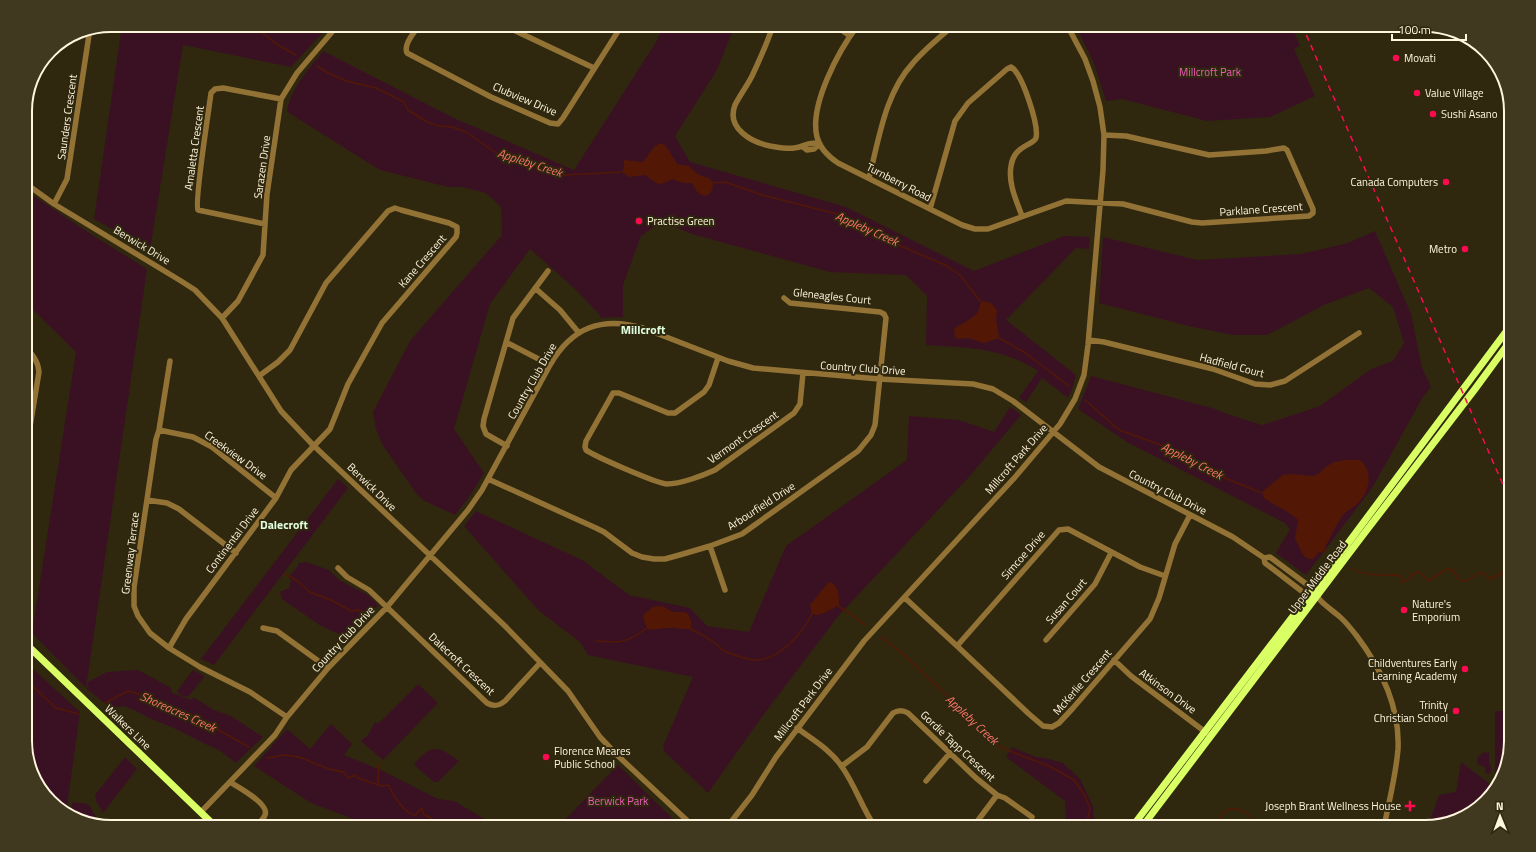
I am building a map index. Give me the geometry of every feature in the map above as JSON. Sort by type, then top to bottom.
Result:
[{"type":"main road","name":"Upper Middle Road","points":[[1147,820],[1313,589],[1504,334]]},
{"type":"main road","name":"Upper Middle Road","points":[[1138,820],[1316,597],[1504,350]]},
{"type":"main road","name":"Walkers Line","points":[[32,650],[209,820]]},
{"type":"street","name":"Sarazen Drive","points":[[222,318],[238,301],[263,255],[267,194],[281,99],[297,73],[332,32]]},
{"type":"street","name":"Clubview Drive","points":[[415,32],[407,44],[406,50],[408,53],[492,97],[558,124],[617,32]]},
{"type":"street","points":[[518,32],[594,68]]},
{"type":"street","points":[[770,32],[760,59],[735,106],[734,121],[741,132],[757,142],[781,148],[803,147],[812,142],[820,144],[816,128],[820,104],[829,74],[843,46],[853,32]]},
{"type":"street","points":[[845,32],[850,36]]},
{"type":"street","points":[[868,178],[887,110],[899,82],[912,63],[946,32]]},
{"type":"street","name":"Millcroft Park Drive","points":[[732,820],[752,795],[776,757],[797,728],[864,641],[1016,476],[1069,411],[1079,389],[1085,369],[1089,340],[1104,136],[1100,107],[1092,76],[1076,40],[1071,32]]},
{"type":"street","name":"Saunders Crescent","points":[[54,204],[67,179],[89,35]]},
{"type":"street","points":[[930,209],[955,121],[968,103],[1011,67],[1015,69],[1025,89],[1032,111],[1036,133],[1036,137],[1033,142],[1022,146],[1015,154],[1011,165],[1011,186],[1022,216]]},
{"type":"street","name":"Amaletta Crescent","points":[[265,224],[198,210],[196,207],[198,188],[211,93],[215,89],[223,88],[281,99]]},
{"type":"street","name":"Parklane Crescent","points":[[1100,203],[1123,204],[1192,222],[1202,223],[1309,216],[1313,211],[1287,150],[1284,148],[1266,151],[1208,155],[1126,136],[1104,136]]},
{"type":"street","name":"Turnberry Road","points":[[820,144],[827,154],[834,160],[962,226],[976,229],[988,229],[1066,200],[1100,203]]},
{"type":"street","name":"Berwick Drive","points":[[32,188],[54,204],[195,290],[222,318],[281,412],[313,445],[505,626],[569,693],[600,737],[687,820]]},
{"type":"street","name":"Kane Crescent","points":[[259,376],[278,362],[290,350],[326,283],[388,211],[395,208],[450,223],[456,227],[456,237],[382,323],[348,384],[330,428],[313,445]]},
{"type":"street","points":[[507,446],[486,434],[483,426],[484,418],[513,318],[548,271]]},
{"type":"street","points":[[535,288],[560,310],[579,333]]},
{"type":"street","name":"Gleneagles Court","points":[[784,298],[790,303],[880,312],[884,314],[886,318],[879,379]]},
{"type":"street","name":"Country Club Drive","points":[[201,812],[274,735],[328,668],[388,607],[475,501],[562,347],[579,333],[590,327],[604,324],[630,325],[718,358],[753,368],[879,379],[973,384],[987,387],[1013,400],[1105,471],[1233,537],[1264,558],[1265,563],[1308,596]]},
{"type":"street","name":"Hadfield Court","points":[[1089,340],[1104,342],[1213,370],[1255,384],[1270,385],[1285,381],[1359,333]]},
{"type":"street","points":[[506,342],[550,366]]},
{"type":"street","points":[[32,356],[38,364],[38,381],[32,422]]},
{"type":"street","name":"Vermont Crescent","points":[[718,358],[709,385],[704,392],[675,414],[668,413],[618,393],[613,393],[586,441],[586,450],[660,484],[676,483],[707,473],[715,470],[794,413],[800,404],[803,373]]},
{"type":"street","name":"Greenway Terrace","points":[[170,361],[159,430],[156,439],[134,581],[134,606],[142,624],[150,634],[169,648],[200,667],[250,692],[287,717]]},
{"type":"street","name":"Arbourfield Drive","points":[[488,479],[604,532],[632,553],[642,557],[664,559],[710,546],[742,534],[863,446],[871,435],[875,425],[879,379]]},
{"type":"street","name":"Creekview Drive","points":[[159,430],[193,437],[212,447],[276,498]]},
{"type":"street","name":"Continental Drive","points":[[169,648],[186,619],[276,498],[291,470],[313,445]]},
{"type":"street","points":[[147,500],[167,503],[179,509],[236,553]]},
{"type":"street","name":"McKerlie Crescent","points":[[905,598],[1041,725],[1052,727],[1059,723],[1152,615],[1175,544],[1190,515]]},
{"type":"street","name":"Simcoe Drive","points":[[957,646],[1059,530],[1068,529],[1111,553],[1140,567],[1165,576]]},
{"type":"street","points":[[710,546],[725,590]]},
{"type":"street","name":"Susan Court","points":[[1046,640],[1095,584],[1111,553]]},
{"type":"street","name":"Country Club Drive","points":[[1264,558],[1270,557],[1313,589]]},
{"type":"street","points":[[1278,573],[1283,567]]},
{"type":"street","points":[[338,568],[347,577],[369,590],[388,607]]},
{"type":"street","points":[[1313,589],[1316,597],[1343,620],[1356,634],[1381,673],[1393,706],[1397,729],[1397,754],[1385,820]]},
{"type":"street","points":[[1308,596],[1316,597]]},
{"type":"street","name":"Dalecroft Crescent","points":[[388,607],[487,703],[491,705],[501,704],[505,701],[540,663]]},
{"type":"street","points":[[263,628],[277,631],[328,668]]},
{"type":"street","name":"Atkinson Drive","points":[[1114,660],[1131,676],[1208,733]]},
{"type":"street","name":"Gordie Tapp Crescent","points":[[842,766],[867,747],[893,713],[900,710],[908,712],[976,778],[997,795],[978,820]]},
{"type":"street","points":[[797,728],[830,753],[842,766],[870,820]]},
{"type":"street","points":[[926,781],[950,753]]},
{"type":"street","points":[[230,782],[262,804],[266,810],[265,815],[261,820]]},
{"type":"street","points":[[997,795],[1005,798],[1032,817]]},
{"type":"green space","points":[[121,32],[323,32],[291,67],[183,45],[150,250],[94,219]]},
{"type":"green space","points":[[660,32],[732,32],[717,70],[675,136],[690,162],[846,207],[974,271],[1064,236],[1090,237],[1089,249],[1076,248],[1006,320],[1076,375],[1068,398],[1042,378],[1026,402],[1019,398],[1038,371],[1011,357],[971,348],[926,345],[927,296],[906,275],[830,272],[692,234],[673,226],[665,219],[641,236],[623,285],[623,317],[601,318],[577,291],[530,249],[490,304],[454,429],[484,473],[469,497],[455,515],[423,500],[416,493],[382,444],[376,429],[373,412],[410,341],[502,235],[501,207],[486,193],[462,187],[448,187],[380,170],[287,111],[289,102],[297,86],[323,51],[456,119],[574,170],[658,39]]},
{"type":"green space","name":"Millcroft Park","points":[[1078,32],[1294,32],[1300,46],[1294,49],[1315,96],[1270,117],[1207,121],[1122,99],[1106,101],[1094,63]]},
{"type":"green space","points":[[32,195],[92,235],[147,269],[86,688],[32,633],[76,352],[32,309]]},
{"type":"green space","points":[[1375,231],[1411,314],[1422,368],[1431,387],[1423,397],[1372,488],[1306,575],[1276,553],[1290,529],[1285,523],[1127,442],[1078,409],[1091,376],[1212,408],[1262,425],[1320,406],[1371,369],[1393,361],[1404,343],[1393,307],[1369,288],[1326,304],[1267,335],[1233,335],[1193,327],[1099,303],[1103,237],[1197,260],[1301,254],[1348,243]]},
{"type":"green space","points":[[1010,407],[1021,415],[969,477],[839,615],[764,714],[708,793],[664,751],[663,746],[693,677],[588,655],[580,642],[538,610],[464,526],[476,511],[582,560],[629,595],[690,608],[707,626],[749,632],[786,546],[907,460],[909,416],[959,420],[994,432]]},
{"type":"green space","points":[[338,479],[348,488],[214,665],[201,659]]},
{"type":"green space","points":[[306,562],[329,570],[339,580],[368,595],[378,605],[348,638],[321,626],[282,599],[280,592],[289,588],[291,580],[289,578],[291,574],[299,563]]},
{"type":"green space","points":[[32,668],[80,712],[67,807],[48,789],[38,771],[35,762],[32,746]]},
{"type":"green space","points":[[138,670],[171,688],[172,693],[192,700],[193,697],[214,710],[231,716],[263,737],[236,763],[219,750],[136,711],[124,706],[111,708],[87,689],[88,682],[107,672]]},
{"type":"green space","points":[[193,670],[205,676],[188,697],[180,695],[177,691]]},
{"type":"green space","points":[[418,684],[438,703],[383,760],[361,741],[368,735],[375,722],[378,724]]},
{"type":"green space","points":[[1495,711],[1504,711],[1503,751],[1501,762],[1495,777]]},
{"type":"green space","points":[[331,724],[352,744],[344,755],[383,771],[438,799],[454,801],[486,820],[356,820],[311,803],[254,766],[287,729],[310,749]]},
{"type":"green space","points":[[1012,747],[1036,757],[1063,763],[1080,779],[1093,806],[1094,820],[1066,820],[1065,801],[1006,757]]},
{"type":"green space","points":[[432,749],[443,751],[459,761],[438,782],[434,782],[414,765],[426,752]]},
{"type":"green space","points":[[1484,752],[1489,753],[1491,771],[1489,774],[1485,773],[1485,767],[1477,764],[1477,758]]},
{"type":"green space","points":[[125,757],[137,769],[103,813],[96,801],[95,795]]},
{"type":"green space","points":[[1461,762],[1491,785],[1480,798],[1465,809],[1446,817],[1430,819],[1439,795],[1456,792]]},
{"type":"green space","name":"Berwick Park","points":[[618,765],[674,820],[565,820]]},
{"type":"green space","points":[[72,802],[88,804],[97,818],[81,814],[71,809]]},
{"type":"shaded area","points":[[661,143],[666,146],[677,164],[689,166],[697,174],[712,181],[712,190],[706,196],[699,193],[692,183],[683,183],[672,179],[658,184],[645,175],[629,177],[622,172],[624,168],[624,160],[643,162],[655,146]]},
{"type":"shaded area","points":[[982,301],[991,303],[997,310],[996,319],[999,338],[984,343],[968,338],[958,339],[955,337],[954,329],[970,320],[977,313]]},
{"type":"shaded area","points":[[1360,460],[1365,465],[1369,477],[1367,490],[1360,501],[1343,515],[1322,553],[1319,552],[1313,559],[1309,559],[1304,555],[1295,539],[1298,520],[1290,513],[1263,497],[1263,491],[1283,475],[1292,474],[1313,476],[1335,462]]},
{"type":"shaded area","points":[[831,582],[837,589],[839,605],[818,615],[812,614],[810,605],[827,584]]},
{"type":"shaded area","points":[[662,606],[673,612],[685,612],[688,614],[691,621],[691,629],[661,628],[649,630],[646,626],[644,614],[653,607]]},
{"type":"waterway","name":"Appleby Creek","points":[[261,32],[278,45],[296,55]]},
{"type":"waterway","name":"Appleby Creek","points":[[317,66],[346,81],[376,88],[404,102],[408,110],[427,122],[439,126],[452,127],[466,132],[499,155],[536,163],[564,175],[622,172]]},
{"type":"waterway","name":"Appleby Creek","points":[[713,183],[725,182],[762,195],[845,216],[894,243],[947,266],[960,275],[981,302]]},
{"type":"waterway","name":"Appleby Creek","points":[[999,338],[1024,352],[1069,386]]},
{"type":"waterway","name":"Appleby Creek","points":[[1085,400],[1119,430],[1175,450],[1213,473],[1262,493]]},
{"type":"waterway","name":"Appleby Creek","points":[[1351,568],[1358,572],[1367,574],[1398,575],[1403,582],[1418,572],[1421,573],[1428,581],[1449,568],[1454,571],[1462,581],[1466,581],[1479,573],[1484,573],[1490,579],[1504,572]]},
{"type":"waterway","name":"Shoreacres Creek","points":[[285,574],[296,580],[310,592],[333,601],[351,611],[358,610],[371,614]]},
{"type":"waterway","name":"Appleby Creek","points":[[838,606],[865,625]]},
{"type":"waterway","name":"Appleby Creek","points":[[691,629],[703,635],[724,651],[754,660],[766,659],[790,644],[803,629],[812,614]]},
{"type":"waterway","name":"Appleby Creek","points":[[596,641],[623,641],[634,637],[647,628]]},
{"type":"waterway","name":"Appleby Creek","points":[[881,637],[902,653],[1002,748],[1051,767],[1074,780],[1084,794],[1090,808],[1087,820]]},
{"type":"waterway","name":"Shoreacres Creek","points":[[32,686],[56,708],[79,714]]},
{"type":"waterway","name":"Shoreacres Creek","points":[[105,703],[128,691],[145,696],[199,719],[249,747]]},
{"type":"waterway","name":"Shoreacres Creek","points":[[267,758],[284,755],[299,757],[329,769],[343,772],[349,778],[355,775],[360,779],[382,786],[389,785],[396,799],[408,812],[416,815],[422,808],[423,814],[432,820]]},
{"type":"waterway","name":"Shoreacres Creek","points":[[378,783],[379,763]]},
{"type":"waterway","name":"Appleby Creek","points":[[1220,820],[1223,813],[1230,809],[1238,809],[1246,812],[1251,820]]},
{"type":"railway","points":[[1305,32],[1504,487]]},
{"type":"place","name":"Movati","points":[[1396,58]]},
{"type":"place","name":"Value Village","points":[[1417,93]]},
{"type":"place","name":"Sushi Asano","points":[[1433,114]]},
{"type":"place","name":"Canada Computers","points":[[1446,182]]},
{"type":"place","name":"Practise Green","points":[[639,221]]},
{"type":"place","name":"Metro","points":[[1465,249]]},
{"type":"place","name":"Nature's Emporium","points":[[1404,610]]},
{"type":"place","name":"Childventures Early Learning Academy","points":[[1465,669]]},
{"type":"place","name":"Trinity Christian School","points":[[1456,711]]},
{"type":"place","name":"Florence Meares Public School","points":[[546,757]]},
{"type":"place","name":"Joseph Brant Wellness House","points":[[1410,806]]},
{"type":"district","name":"Millcroft","points":[[643,330]]},
{"type":"district","name":"Dalecroft","points":[[284,525]]}]
